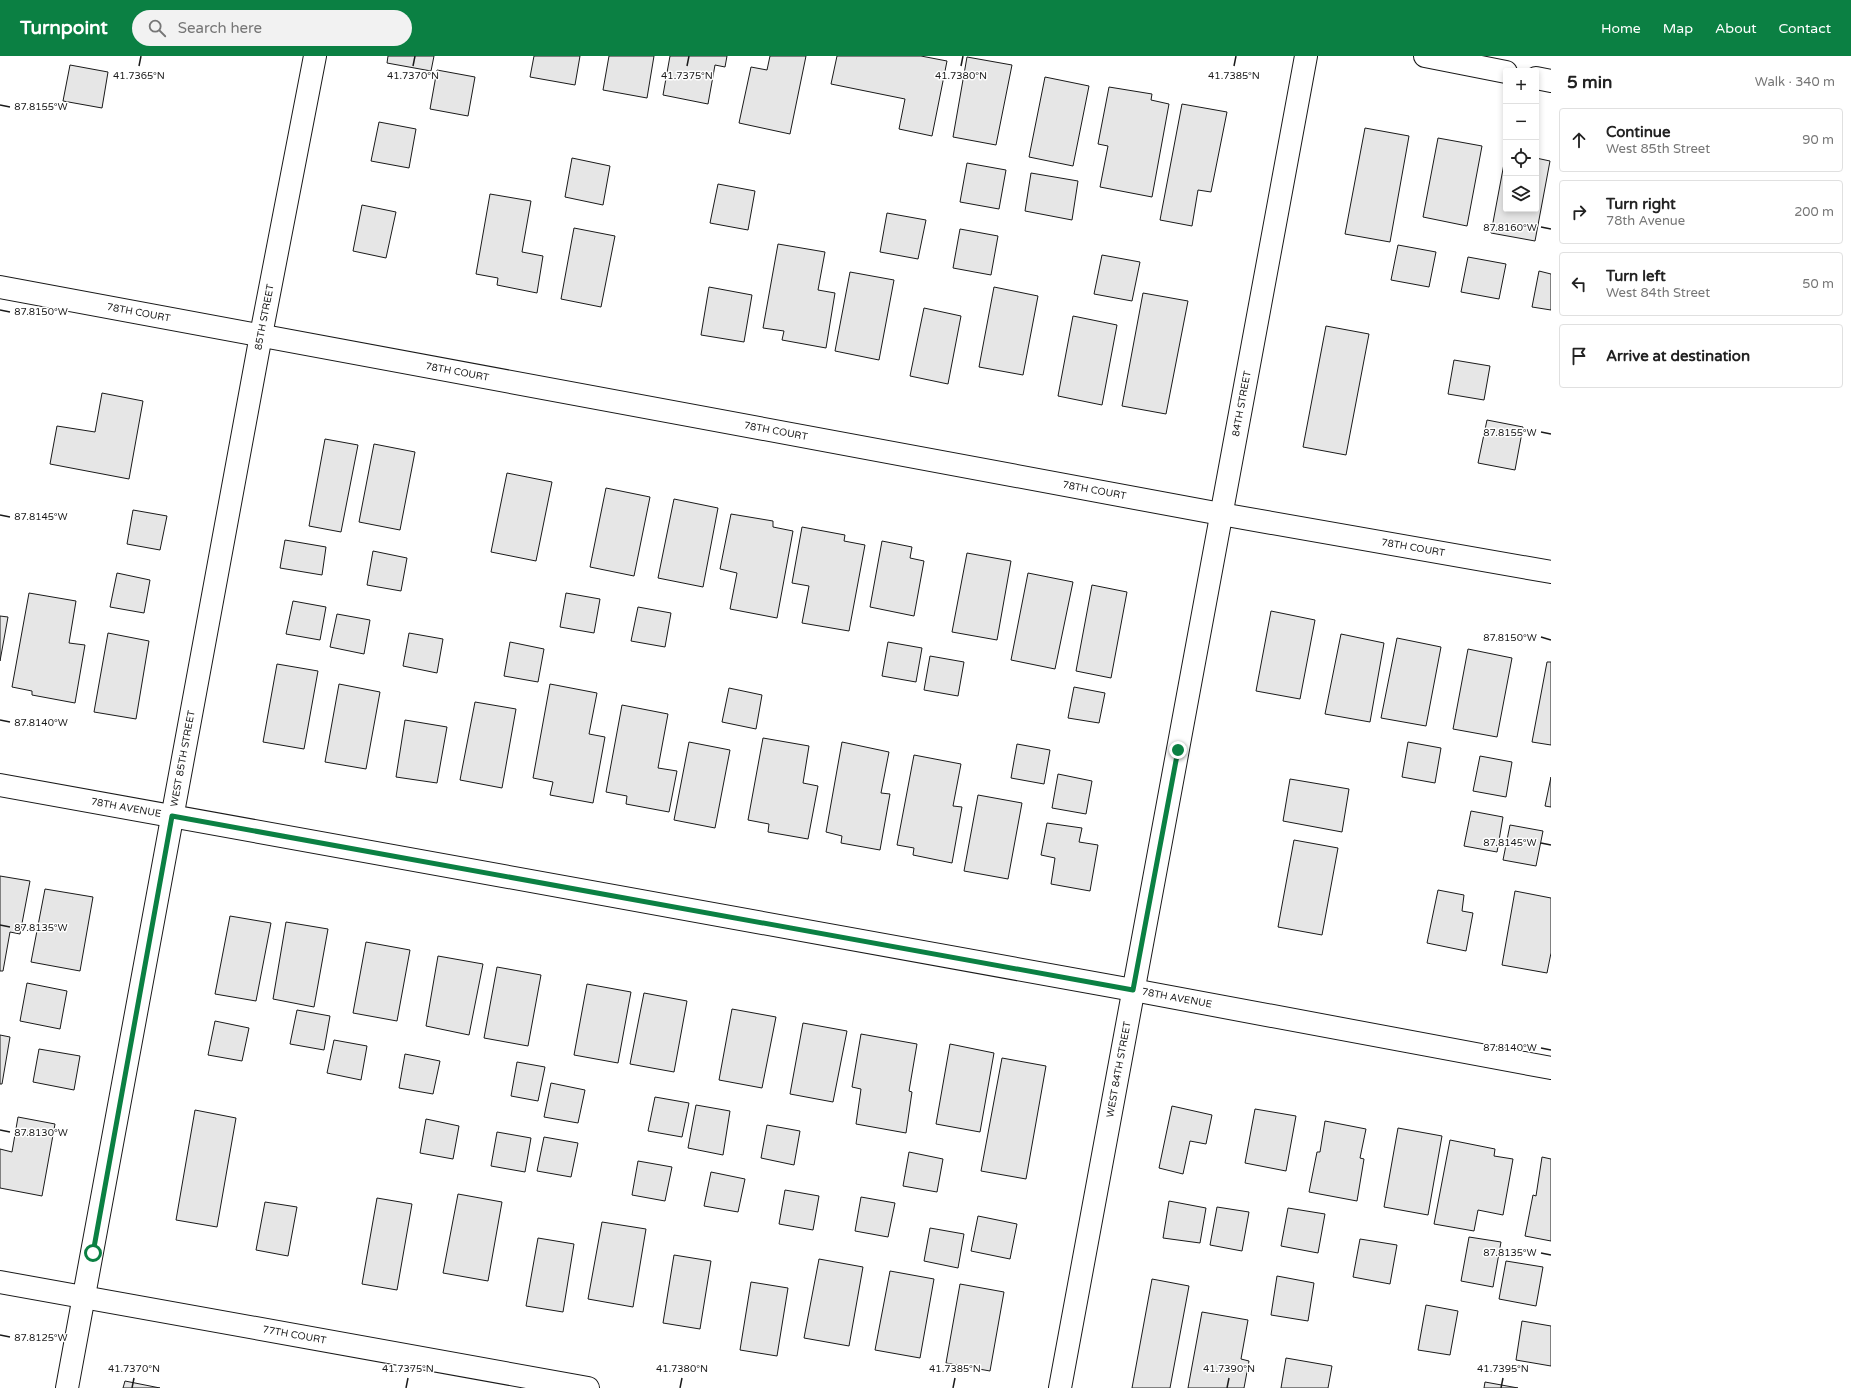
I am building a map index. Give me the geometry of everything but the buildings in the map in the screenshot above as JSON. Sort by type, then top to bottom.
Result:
[{"type":"street","name":"85TH STREET","points":[[216,578],[315,56]]},
{"type":"street","name":"84TH STREET","points":[[1178,750],[1306,56]]},
{"type":"street","points":[[1424,56],[1503,71]]},
{"type":"street","points":[[1539,79],[1551,81]]},
{"type":"street","name":"78TH COURT","points":[[0,288],[1221,514],[1551,572]]},
{"type":"street","name":"WEST 85TH STREET","points":[[67,1388],[216,578]]},
{"type":"street","name":"WEST 84TH STREET","points":[[1060,1388],[1178,750]]},
{"type":"street","name":"78TH AVENUE","points":[[0,785],[1133,990],[1551,1068]]},
{"type":"street","name":"77TH COURT","points":[[0,1282],[588,1388]]},
{"type":"route","points":[[93,1253],[172,816],[1133,990],[1178,750]]}]
